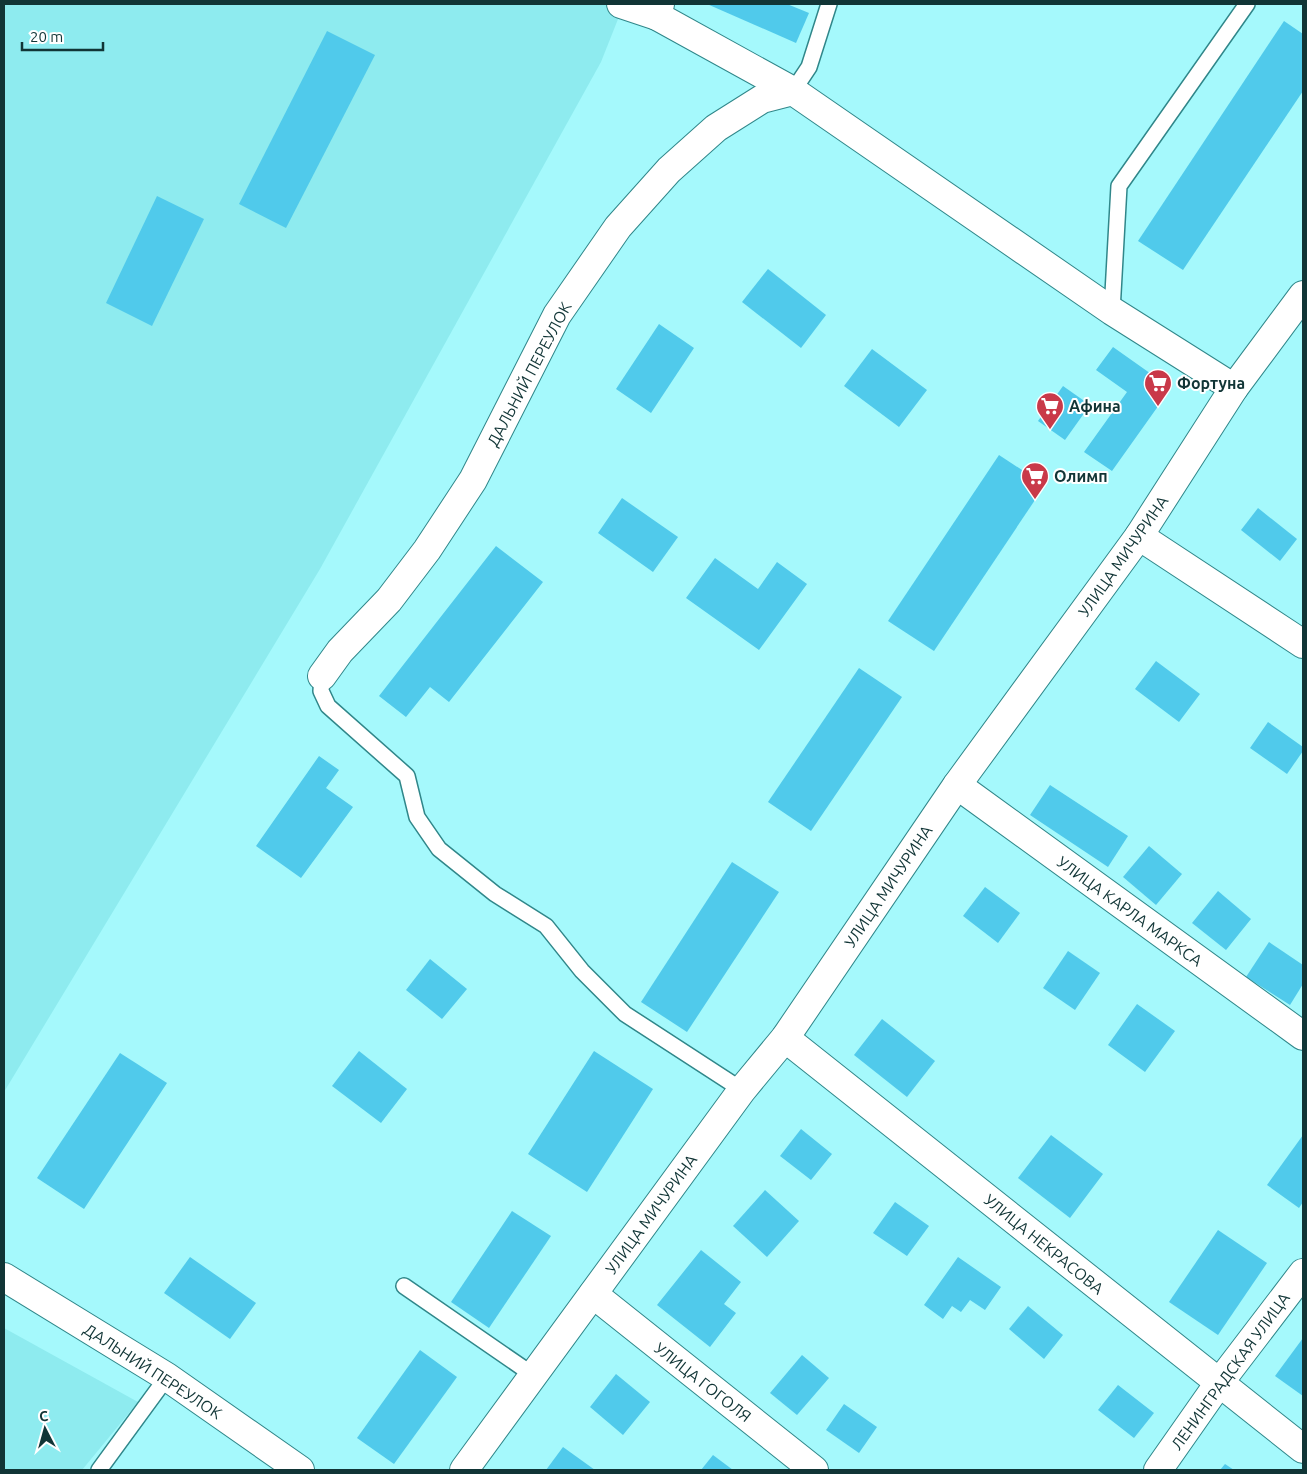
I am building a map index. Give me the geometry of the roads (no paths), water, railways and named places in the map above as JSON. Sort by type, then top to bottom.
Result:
[{"type":"street","points":[[621,4],[659,10],[793,91],[1112,311],[1234,388]]},
{"type":"street","name":"ДАЛЬНИЙ ПЕРЕУЛОК","points":[[322,676],[340,651],[389,600],[427,550],[468,488],[557,315],[618,226],[669,170],[716,128],[762,99],[793,91]]},
{"type":"street","name":"УЛИЦА МИЧУРИНА","points":[[464,1470],[742,1090],[785,1038],[957,785],[1139,536],[1234,388],[1303,295]]},
{"type":"street","points":[[1139,536],[1303,644]]},
{"type":"street","name":"УЛИЦА КАРЛА МАРКСА","points":[[957,785],[1303,1036]]},
{"type":"street","name":"УЛИЦА НЕКРАСОВА","points":[[785,1038],[1303,1449]]},
{"type":"street","name":"ЛЕНИНГРАДСКАЯ УЛИЦА","points":[[1158,1470],[1219,1383],[1303,1273]]},
{"type":"street","name":"ДАЛЬНИЙ ПЕРЕУЛОК","points":[[4,1277],[167,1377],[300,1470]]},
{"type":"street","name":"УЛИЦА ГОГОЛЯ","points":[[593,1294],[814,1470]]},
{"type":"lane","points":[[793,91],[809,67],[829,4]]},
{"type":"lane","points":[[1112,311],[1119,186],[1247,4]]},
{"type":"lane","points":[[322,676],[321,691],[328,706],[407,776],[417,817],[439,848],[495,894],[546,926],[582,970],[625,1014],[742,1090]]},
{"type":"lane","points":[[404,1286],[533,1375]]},
{"type":"lane","points":[[99,1470],[167,1377]]},
{"type":"place","name":"Фортуна","points":[[1158,407]]},
{"type":"place","name":"Афина","points":[[1050,430]]},
{"type":"place","name":"Олимп","points":[[1035,500]]}]
